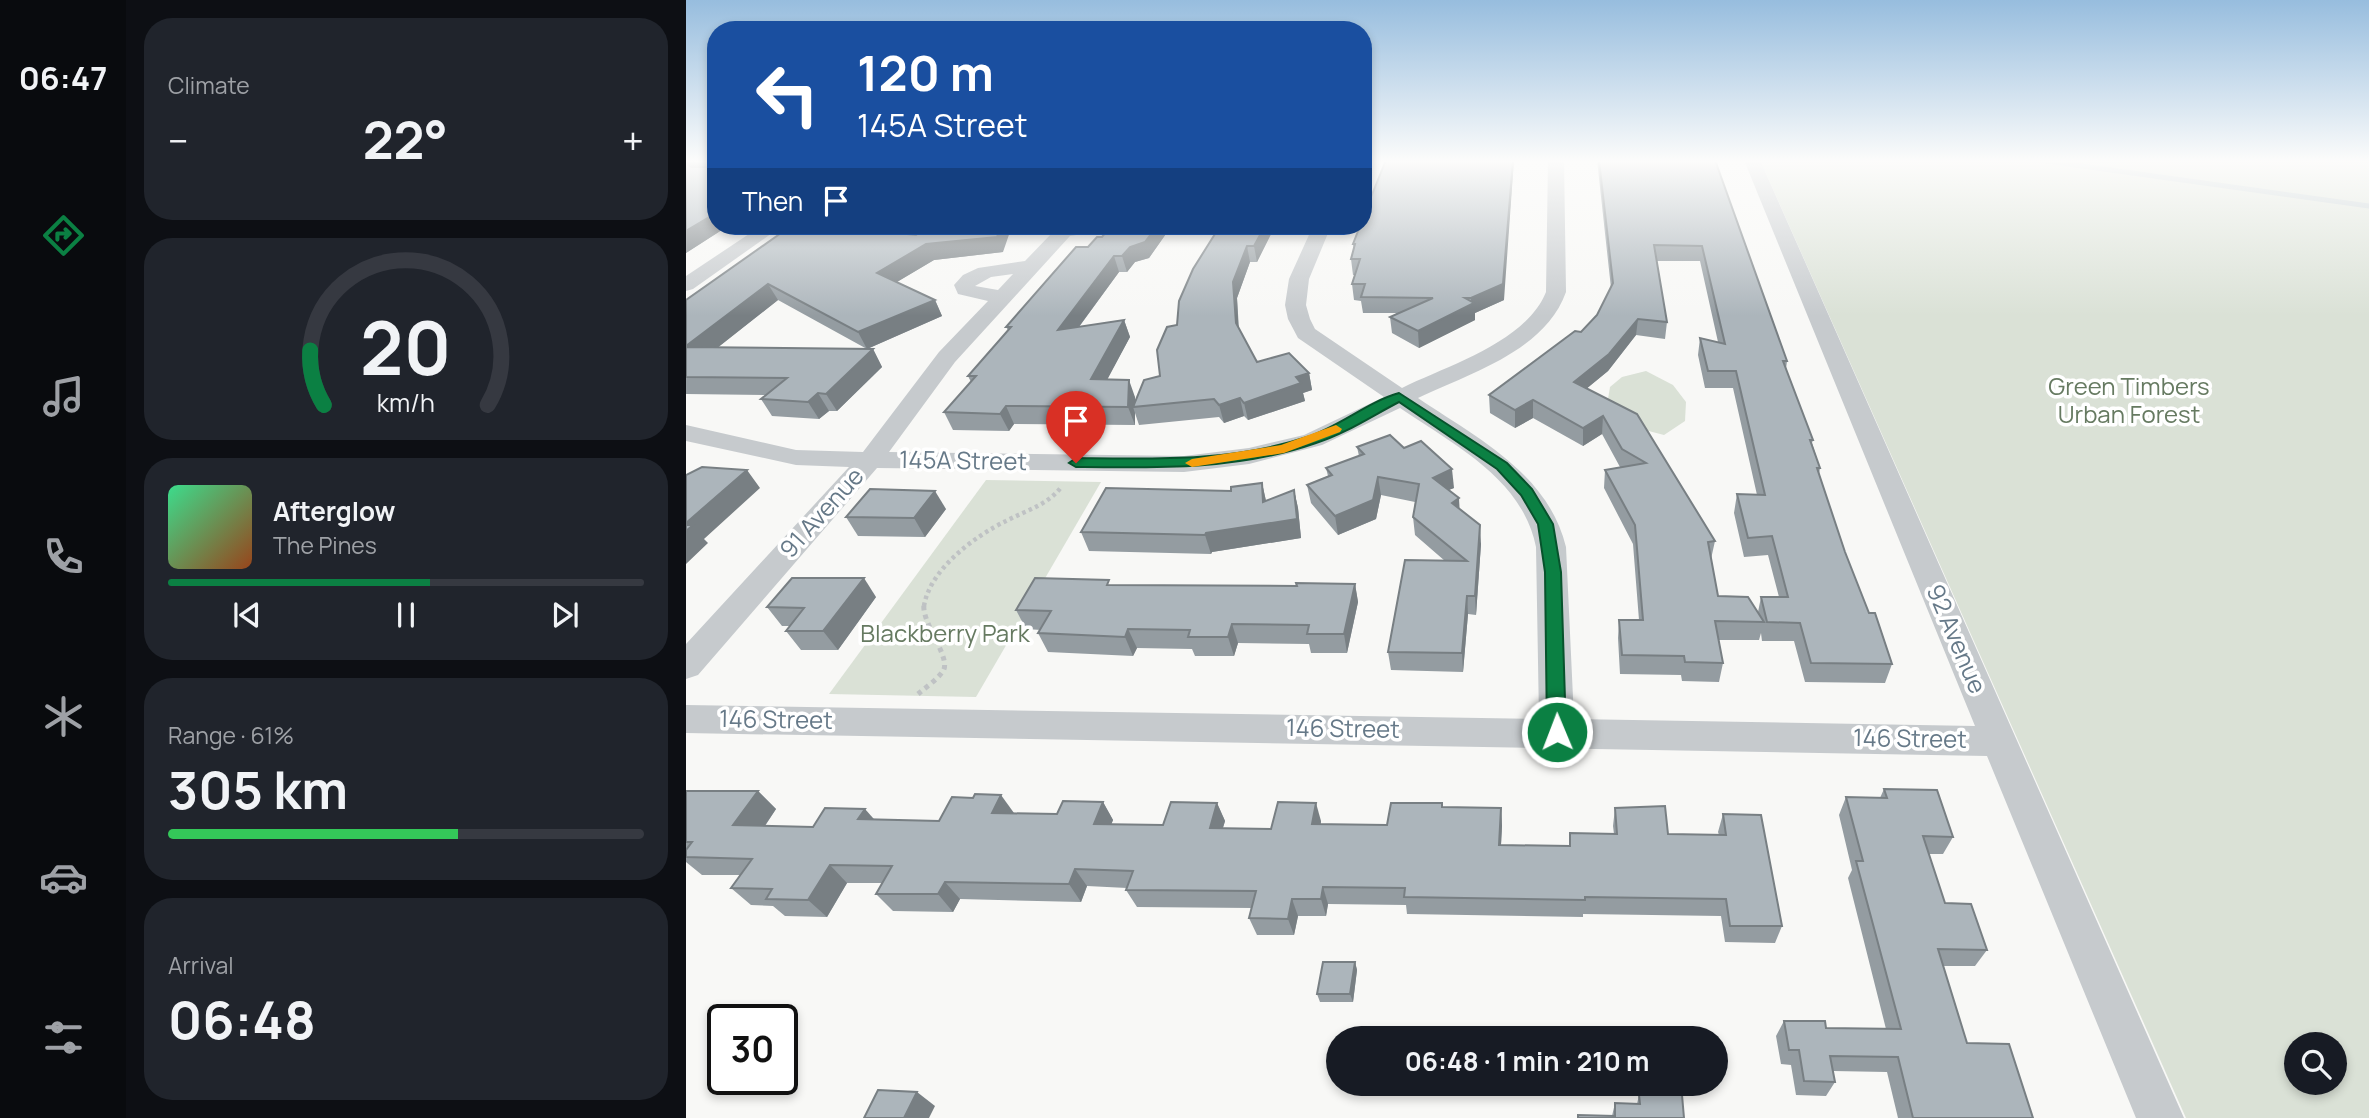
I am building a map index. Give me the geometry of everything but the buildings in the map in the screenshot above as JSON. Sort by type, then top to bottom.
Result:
[{"type":"street","name":"145A Street","points":[[686,433],[703,435],[782,457],[870,460],[1184,464],[1272,452],[1313,440],[1520,340],[1542,321],[1556,292],[1556,212]]},
{"type":"street","name":"92 Avenue","points":[[1774,212],[2160,1118]]},
{"type":"street","points":[[690,279],[759,235]]},
{"type":"street","name":"91 Avenue","points":[[686,666],[870,460],[947,357],[1029,267],[1053,235]]},
{"type":"street","points":[[1318,235],[1296,287],[1297,317],[1315,341],[1502,466],[1527,492],[1546,524],[1553,572],[1557,732]]},
{"type":"street","points":[[1002,297],[965,290],[964,285],[975,276],[986,272],[1029,267]]},
{"type":"street","name":"146 Street","points":[[686,719],[2000,741]]},
{"type":"path","points":[[912,699],[944,670],[946,662],[934,633],[925,621],[922,607],[925,594],[940,573],[970,544],[1003,523],[1051,500],[1066,480]]},
{"type":"green space","name":"Green Timbers Urban Forest","points":[[1783,212],[2369,212],[2369,1118],[2186,1118]]},
{"type":"green space","points":[[1646,371],[1673,385],[1686,402],[1685,421],[1664,435],[1641,429],[1608,399],[1610,387],[1622,377]]},
{"type":"green space","name":"Blackberry Park","points":[[986,480],[1101,482],[976,697],[829,694]]},
{"type":"slow traffic","points":[[1192,463],[1284,449],[1336,429]]},
{"type":"route","points":[[1076,463],[1184,464],[1284,449],[1313,440],[1399,397],[1502,466],[1527,492],[1546,524],[1553,572],[1557,732]]}]
